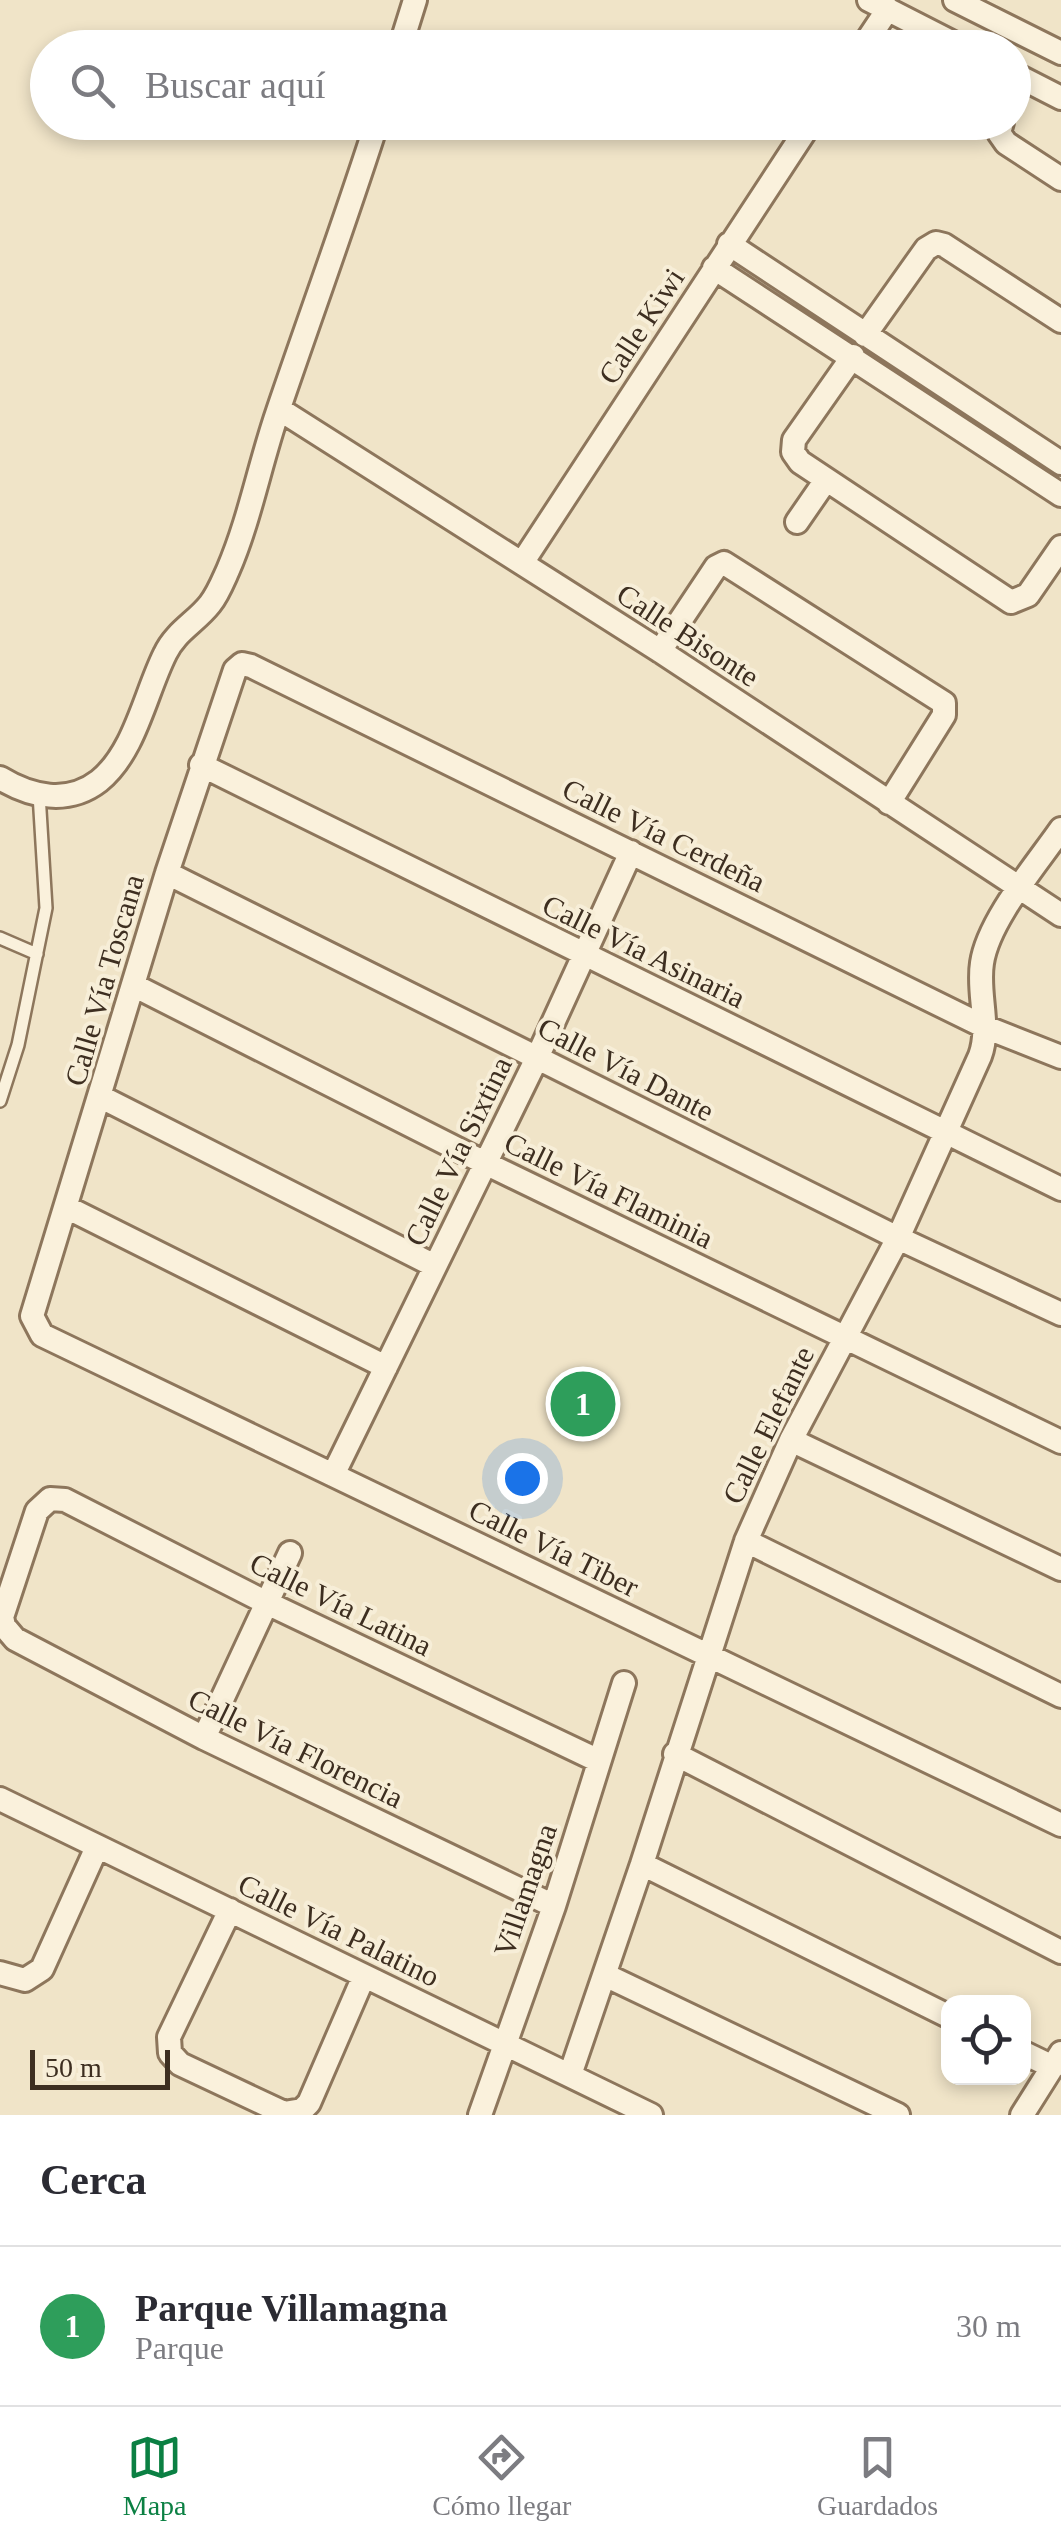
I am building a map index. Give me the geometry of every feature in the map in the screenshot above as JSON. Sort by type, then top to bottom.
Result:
[{"type":"street","points":[[406,30],[415,0]]},
{"type":"street","points":[[955,0],[1015,30]]},
{"type":"street","points":[[869,30],[878,4],[928,30]]},
{"type":"street","points":[[1031,38],[1061,53]]},
{"type":"street","points":[[1031,88],[1061,98]]},
{"type":"street","points":[[0,778],[39,794],[68,796],[84,790],[112,768],[166,650],[182,629],[210,605],[230,567],[371,140]]},
{"type":"street","name":"Calle Kiwi","points":[[522,563],[799,140]]},
{"type":"street","points":[[1004,140],[1061,179]]},
{"type":"street","points":[[865,335],[926,249],[936,243],[1061,321]]},
{"type":"street","points":[[729,244],[1061,463]]},
{"type":"street","points":[[714,268],[1061,496]]},
{"type":"street","points":[[853,356],[794,440],[792,452],[800,462],[1011,602],[1024,599],[1061,548]]},
{"type":"street","name":"Calle Bisonte","points":[[279,409],[660,651],[1061,915]]},
{"type":"street","points":[[797,522],[826,480]]},
{"type":"street","points":[[660,651],[716,567],[724,562],[944,703],[944,714],[890,804]]},
{"type":"street","name":"Calle Vía Toscana","points":[[32,1316],[201,765],[235,670],[242,664]]},
{"type":"street","name":"Calle Vía Cerdeña","points":[[242,664],[985,1027],[1061,1057]]},
{"type":"street","name":"Calle Vía Asinaria","points":[[201,765],[1061,1189]]},
{"type":"street","name":"Calle Elefante","points":[[570,2074],[606,1975],[746,1541],[792,1440],[898,1238],[980,1056],[985,1027],[980,984],[986,941],[996,920],[1061,828]]},
{"type":"street","name":"Calle Vía Sixtina","points":[[333,1475],[537,1058],[630,852]]},
{"type":"street","name":"Calle Vía Dante","points":[[167,873],[898,1238],[1061,1314]]},
{"type":"street","name":"Calle Vía Flaminia","points":[[135,986],[485,1163],[1061,1442]]},
{"type":"street","points":[[102,1097],[435,1266]]},
{"type":"street","points":[[66,1207],[386,1366]]},
{"type":"street","name":"Calle Vía Tiber","points":[[32,1316],[42,1335],[1061,1825]]},
{"type":"street","points":[[792,1440],[1061,1569]]},
{"type":"street","name":"Calle Vía Latina","points":[[15,1640],[4,1626],[4,1607],[37,1512],[42,1504],[58,1498],[267,1603],[599,1761]]},
{"type":"street","points":[[746,1541],[1061,1696]]},
{"type":"street","points":[[204,1738],[290,1552]]},
{"type":"street","name":"Calle Vía Florencia","points":[[15,1640],[204,1738],[554,1906]]},
{"type":"street","name":"Villamagna","points":[[480,2115],[554,1906],[624,1683]]},
{"type":"street","points":[[675,1754],[1061,1952]]},
{"type":"street","name":"Calle Vía Palatino","points":[[0,1799],[652,2115]]},
{"type":"street","points":[[0,1973],[25,1980],[42,1969],[97,1847]]},
{"type":"street","points":[[642,1864],[941,2013]]},
{"type":"street","points":[[230,1910],[170,2037],[170,2053],[180,2064],[284,2113],[302,2110],[309,2103],[364,1976]]},
{"type":"street","points":[[606,1975],[898,2115]]},
{"type":"street","points":[[1022,2115],[1057,2060],[1031,2054]]},
{"type":"lane","points":[[0,1101],[18,1046],[46,908],[39,794]]},
{"type":"lane","points":[[0,938],[38,954]]},
{"type":"lane","points":[[0,1047],[18,1046]]},
{"type":"place","name":"Parque Villamagna","points":[[583,1404]]}]
